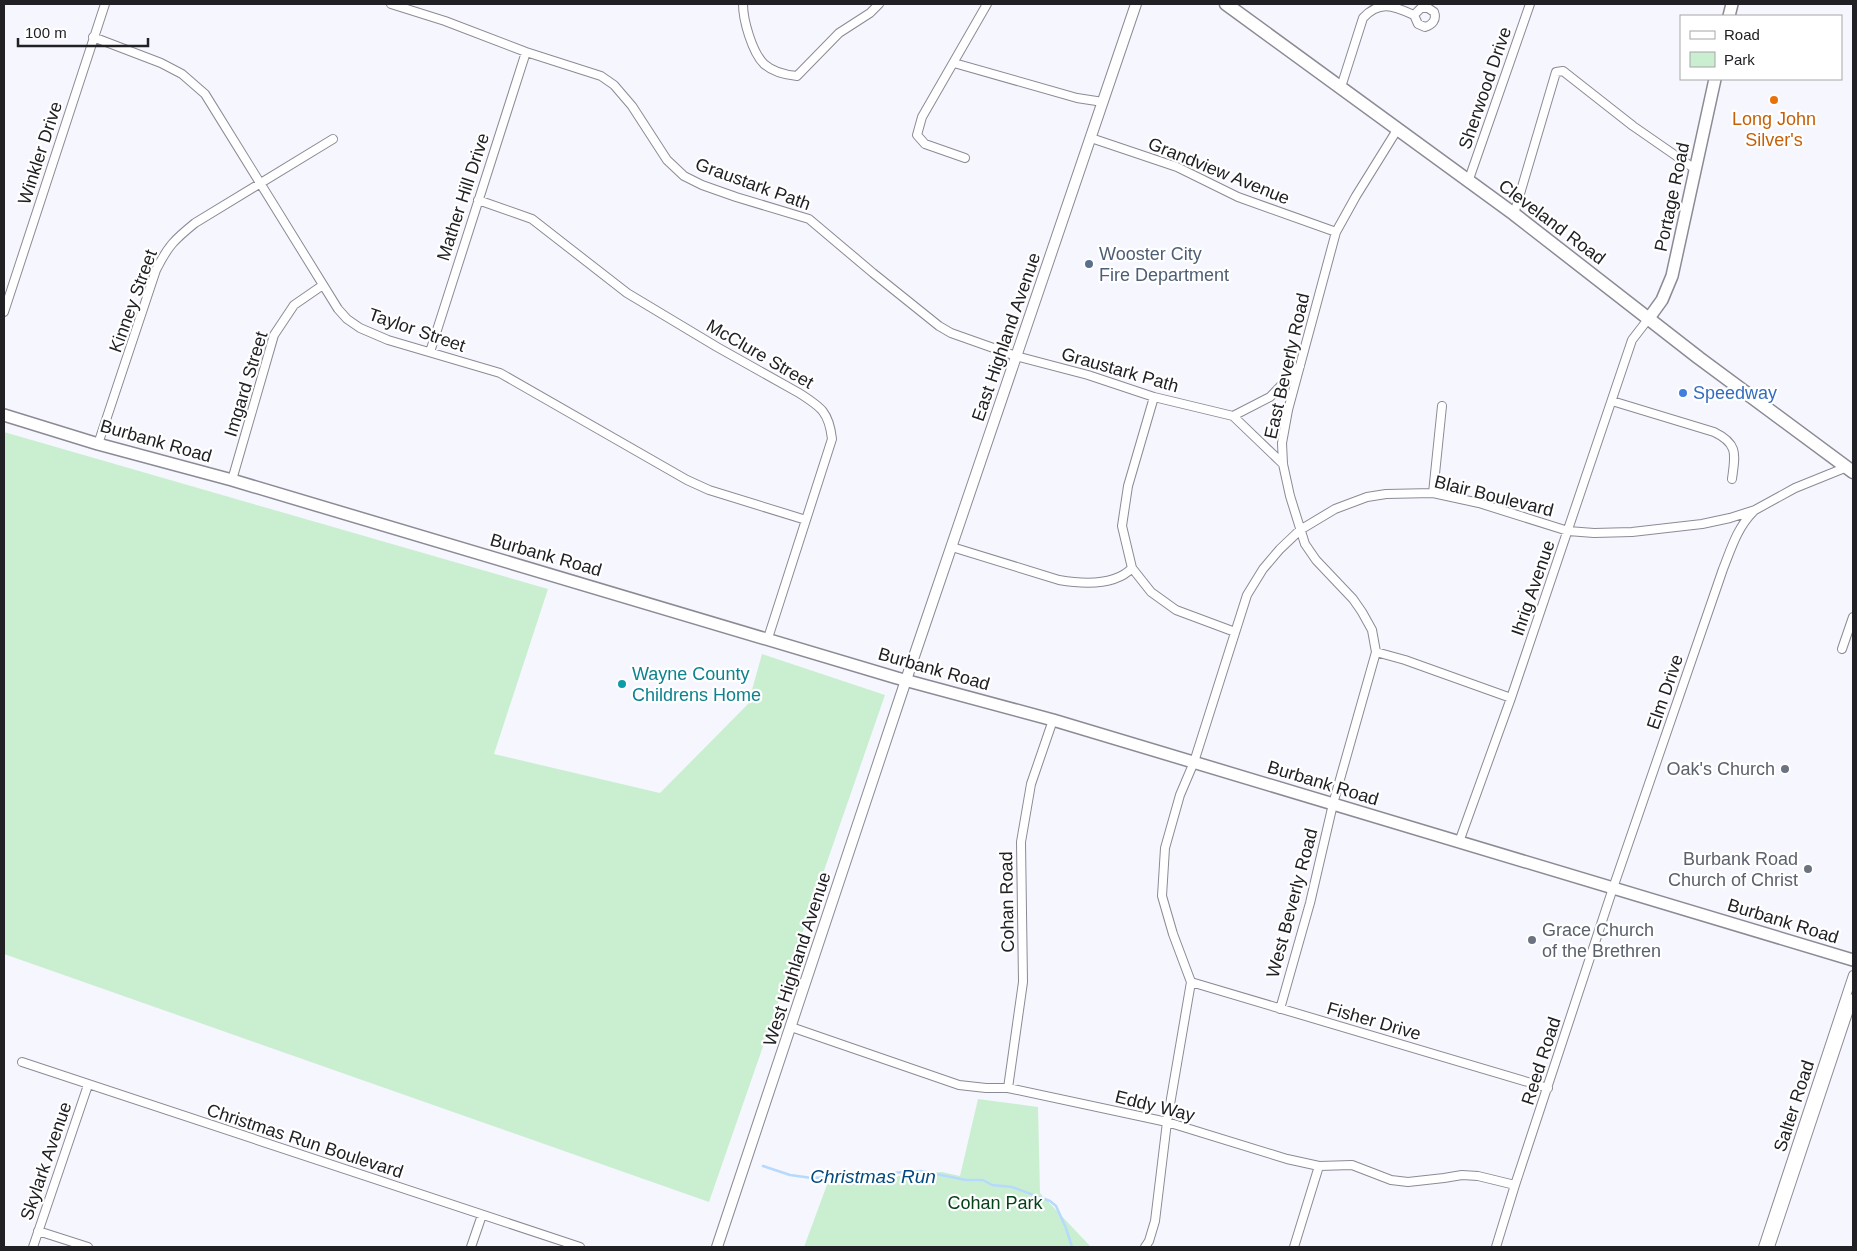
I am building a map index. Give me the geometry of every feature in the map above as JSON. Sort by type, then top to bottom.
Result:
[{"type":"main road","name":"Cleveland Road","points":[[1226,4],[1514,214],[1699,358],[1851,469]]},
{"type":"main road","name":"Portage Road","points":[[1649,318],[1662,300],[1672,276],[1716,80]]},
{"type":"main road","name":"Burbank Road","points":[[4,415],[98,444],[232,480],[906,680],[1053,720],[1853,960]]},
{"type":"street","name":"Winkler Drive","points":[[4,312],[105,4]]},
{"type":"street","name":"Graustark Path","points":[[390,4],[445,21],[526,52],[601,76],[614,85],[632,106],[667,160],[684,176],[702,185],[736,197],[809,219],[939,326],[951,333],[1016,356],[1088,375],[1154,397],[1233,416]]},
{"type":"street","points":[[743,4],[743,13],[750,40],[763,63],[783,75],[797,76],[839,34],[879,4]]},
{"type":"street","points":[[965,158],[926,144],[917,135],[922,117],[987,4]]},
{"type":"street","name":"East Highland Avenue","points":[[906,680],[1136,4]]},
{"type":"street","points":[[1341,87],[1364,18],[1370,9],[1382,4],[1397,7],[1414,15]]},
{"type":"street","name":"Sherwood Drive","points":[[1468,182],[1530,4]]},
{"type":"street","name":"Taylor Street","points":[[94,37],[161,63],[182,74],[205,94],[338,309],[347,320],[388,340],[500,373],[687,480],[709,490],[806,520]]},
{"type":"street","name":"Mather Hill Drive","points":[[430,352],[526,52]]},
{"type":"street","points":[[954,63],[1059,93],[1103,102]]},
{"type":"street","points":[[1514,214],[1556,72],[1563,71],[1633,126],[1696,169]]},
{"type":"street","name":"East Beverly Road","points":[[1333,804],[1376,652],[1372,630],[1362,612],[1353,599],[1316,560],[1305,544],[1290,496],[1283,464],[1283,435],[1336,232],[1397,130]]},
{"type":"street","name":"Grandview Avenue","points":[[1091,138],[1178,167],[1238,197],[1336,232]]},
{"type":"street","name":"Kinney Street","points":[[98,444],[156,270],[165,251],[195,223],[260,182],[333,140]]},
{"type":"street","name":"McClure Street","points":[[478,200],[532,220],[628,293],[717,347],[799,393],[825,412],[830,423],[832,439],[768,638]]},
{"type":"street","name":"Imgard Street","points":[[232,480],[274,335],[294,305],[323,285]]},
{"type":"street","name":"Ihrig Avenue","points":[[1459,842],[1511,698],[1632,340],[1649,318]]},
{"type":"street","points":[[1283,464],[1233,416],[1270,397],[1300,366]]},
{"type":"street","points":[[1154,397],[1128,486],[1122,526],[1132,568],[1152,592],[1176,610],[1235,632]]},
{"type":"street","points":[[1612,401],[1714,432],[1726,438],[1734,453],[1732,479]]},
{"type":"street","points":[[1433,493],[1442,406]]},
{"type":"street","name":"Blair Boulevard","points":[[1191,982],[1173,934],[1162,896],[1162,874],[1168,839],[1180,795],[1194,762],[1247,595],[1254,582],[1280,549],[1300,530],[1335,509],[1367,497],[1393,493],[1433,493],[1479,503],[1568,530],[1594,533],[1632,532],[1702,524],[1755,510],[1794,488],[1851,469]]},
{"type":"street","name":"Elm Drive","points":[[1613,888],[1734,541],[1742,524],[1755,510]]},
{"type":"street","points":[[952,547],[1071,582],[1113,580],[1120,578],[1132,568]]},
{"type":"street","points":[[1842,649],[1853,617]]},
{"type":"street","points":[[1376,652],[1405,660],[1511,698]]},
{"type":"street","name":"West Highland Avenue","points":[[717,1247],[906,680]]},
{"type":"street","name":"Cohan Road","points":[[1008,1088],[1022,982],[1021,842],[1031,784],[1053,720]]},
{"type":"street","name":"West Beverly Road","points":[[1280,1009],[1310,903],[1333,804]]},
{"type":"street","name":"Reed Road","points":[[1496,1246],[1613,888]]},
{"type":"street","name":"Salter Road","points":[[1762,1247],[1853,974]]},
{"type":"street","points":[[1145,1247],[1149,1241],[1155,1221],[1167,1122],[1191,982]]},
{"type":"street","name":"Fisher Drive","points":[[1191,982],[1548,1088]]},
{"type":"street","points":[[1770,1247],[1853,998]]},
{"type":"street","name":"Eddy Way","points":[[791,1027],[959,1085],[1008,1088],[1167,1122],[1286,1159],[1319,1166],[1332,1164],[1352,1165],[1391,1180],[1408,1182],[1462,1175],[1478,1176],[1515,1185]]},
{"type":"street","name":"Christmas Run Boulevard","points":[[22,1062],[580,1247]]},
{"type":"street","name":"Skylark Avenue","points":[[32,1247],[88,1085]]},
{"type":"street","points":[[1294,1247],[1319,1166]]},
{"type":"street","points":[[471,1247],[482,1215]]},
{"type":"street","points":[[38,1231],[88,1247]]},
{"type":"green space","points":[[4,432],[548,589],[494,754],[660,793],[748,704],[762,654],[885,695],[709,1202],[4,954]]},
{"type":"green space","name":"Cohan Park","points":[[978,1099],[1038,1107],[1040,1193],[1091,1247],[804,1247],[828,1182],[942,1172],[960,1176]]},
{"type":"waterway","name":"Christmas Run","points":[[763,1166],[790,1175],[812,1178],[921,1171],[966,1180],[983,1180],[992,1185],[1012,1187],[1050,1201],[1056,1206],[1072,1247]]},
{"type":"place","name":"Long John Silver's","points":[[1774,100]]},
{"type":"place","name":"Wooster City Fire Department","points":[[1089,264]]},
{"type":"place","name":"Speedway","points":[[1683,393]]},
{"type":"place","name":"Wayne County Childrens Home","points":[[622,684]]},
{"type":"place","name":"Oak's Church","points":[[1785,769]]},
{"type":"place","name":"Burbank Road Church of Christ","points":[[1808,869]]},
{"type":"place","name":"Grace Church of the Brethren","points":[[1532,940]]}]
